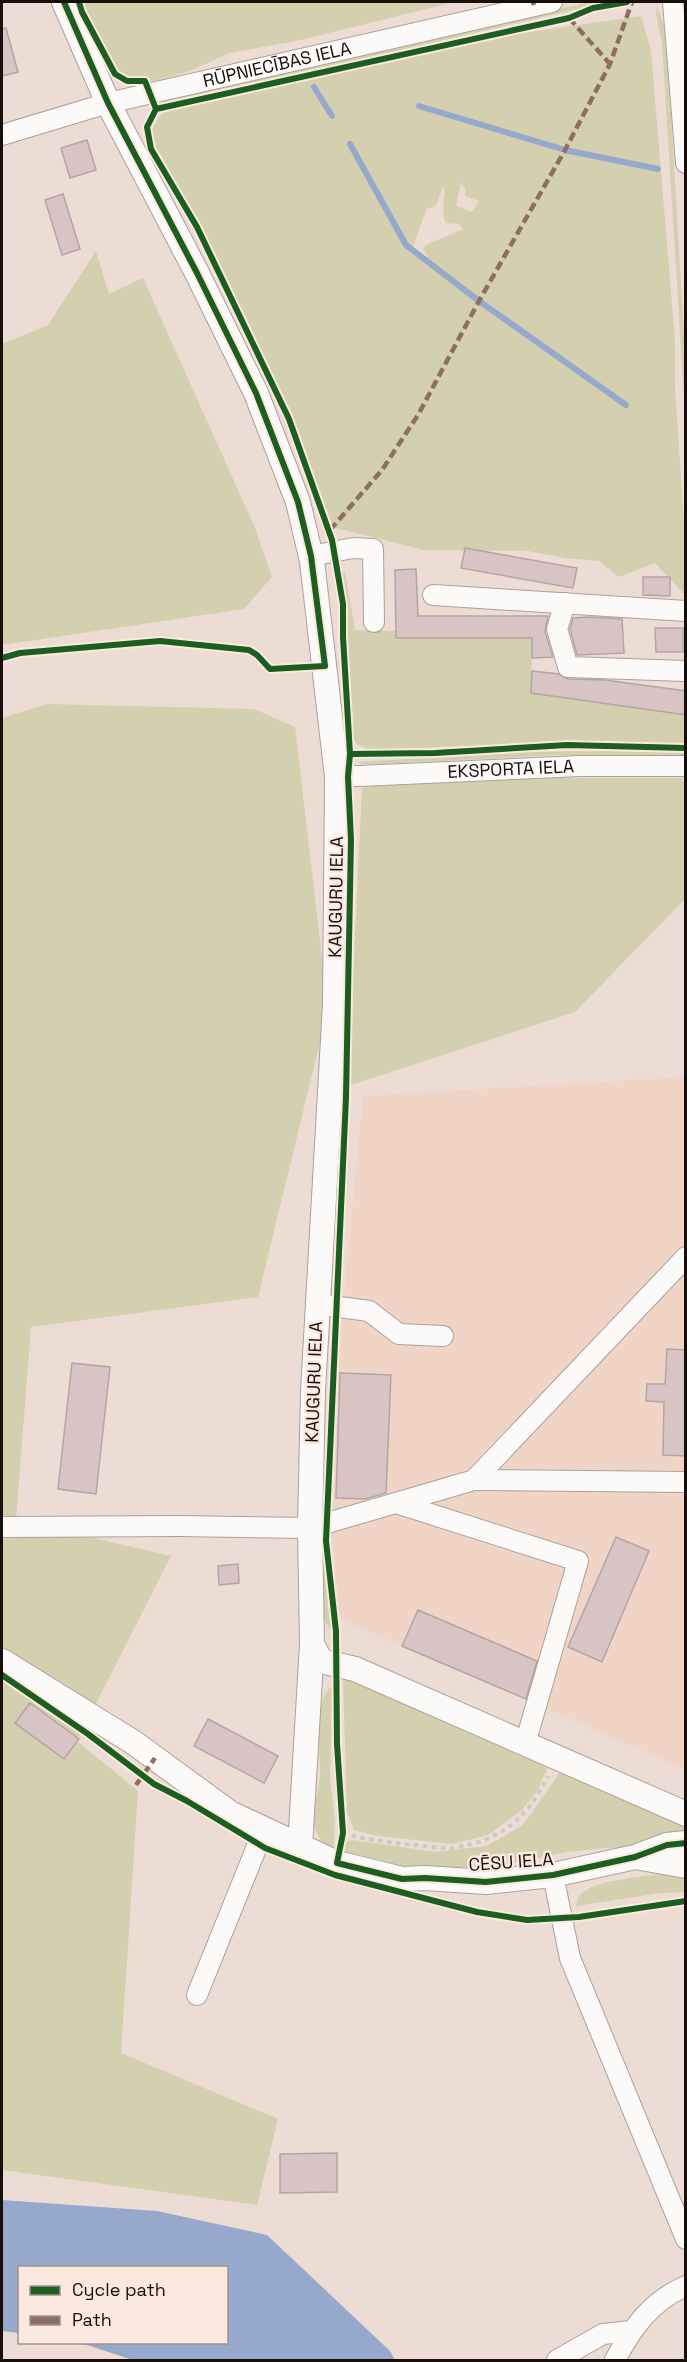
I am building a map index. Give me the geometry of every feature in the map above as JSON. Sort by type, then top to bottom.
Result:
[{"type":"main road","name":"KAUGURU IELA","points":[[64,2],[108,103],[197,273],[256,393],[298,502],[311,556],[318,663],[337,777],[335,1004],[317,1304],[310,1528],[312,1644],[300,1847]]},
{"type":"main road","points":[[312,1644],[321,1661],[355,1669],[686,1814]]},
{"type":"main road","name":"CĒSU IELA","points":[[2,1661],[133,1742],[230,1813],[338,1863],[402,1879],[425,1878],[486,1882],[553,1875],[635,1857],[667,1845],[686,1843]]},
{"type":"main road","name":"CĒSU IELA","points":[[635,1857],[686,1866]]},
{"type":"street","points":[[673,2],[680,39],[686,163]]},
{"type":"street","name":"RŪPNIECĪBAS IELA","points":[[2,135],[108,103],[540,3]]},
{"type":"street","points":[[311,556],[352,548],[373,549],[374,622]]},
{"type":"street","points":[[433,595],[686,611]]},
{"type":"street","points":[[565,603],[557,629],[568,667],[686,670]]},
{"type":"street","name":"EKSPORTA IELA","points":[[337,777],[580,766],[686,766]]},
{"type":"street","points":[[474,1480],[686,1257]]},
{"type":"street","points":[[317,1304],[369,1311],[399,1334],[443,1336]]},
{"type":"street","points":[[2,1527],[310,1528],[474,1480],[686,1482]]},
{"type":"street","points":[[396,1503],[578,1561],[525,1744]]},
{"type":"street","points":[[197,1995],[264,1830]]},
{"type":"street","points":[[553,1875],[570,1958],[686,2239]]},
{"type":"street","points":[[615,2361],[631,2331],[652,2308],[686,2286]]},
{"type":"street","points":[[557,2361],[603,2334],[631,2331]]},
{"type":"path","points":[[270,669],[318,663]]},
{"type":"path","points":[[341,1844],[343,1829],[362,1839],[452,1848],[489,1839],[518,1821],[537,1800],[549,1773]]},
{"type":"shaded area","points":[[79,2],[454,2],[301,40],[230,53],[187,72],[145,83],[115,75]]},
{"type":"shaded area","points":[[590,2],[608,2],[163,103],[161,100]]},
{"type":"shaded area","points":[[657,6],[666,31],[685,352],[685,412],[662,42],[656,14]]},
{"type":"shaded area","points":[[641,16],[651,51],[675,340],[675,385],[685,543],[685,595],[655,563],[619,577],[599,561],[528,551],[424,550],[328,526],[210,245],[149,134],[167,104],[237,96],[466,41]],"holes":[[[461,182],[465,189],[465,196],[479,201],[472,212],[456,206]],[[444,185],[443,214],[446,223],[459,224],[463,229],[426,245],[423,249],[428,257],[426,262],[412,249],[427,208],[435,207]]]},
{"type":"shaded area","points":[[96,251],[109,294],[143,278],[255,528],[272,577],[244,609],[2,645],[2,344],[48,325]]},
{"type":"shaded area","points":[[345,572],[355,630],[396,631],[407,638],[532,638],[531,693],[685,715],[685,744],[517,744],[370,750],[358,745],[353,739],[348,635],[341,573]]},
{"type":"shaded area","points":[[47,704],[254,709],[295,727],[328,1009],[258,1297],[31,1327],[16,1520],[171,1556],[77,1741],[138,1791],[121,2053],[278,2119],[257,2205],[2,2170],[2,718]]},
{"type":"shaded area","points":[[525,752],[684,753],[683,757],[560,755],[379,764],[357,762]]},
{"type":"shaded area","points":[[534,778],[681,778],[686,785],[685,899],[575,1012],[348,1086],[362,788],[377,785]]},
{"type":"shaded area","points":[[685,1077],[685,1769],[342,1620],[330,1587],[338,1360],[363,1096]]},
{"type":"shaded area","points":[[322,1540],[332,1632],[321,1615]]},
{"type":"shaded area","points":[[354,1677],[550,1762],[538,1790],[522,1810],[488,1835],[452,1844],[378,1836],[354,1830],[347,1812],[343,1679]]},
{"type":"shaded area","points":[[332,1686],[330,1780],[335,1822],[333,1854],[315,1829],[313,1818],[320,1776],[320,1715],[326,1693]]},
{"type":"shaded area","points":[[563,1768],[685,1822],[685,1838],[647,1846],[567,1852],[498,1867],[386,1867],[342,1855],[346,1842],[353,1840],[437,1852],[487,1846],[523,1825]]},
{"type":"shaded area","points":[[669,1873],[685,1874],[685,1892],[661,1893],[576,1906],[579,1897],[595,1886],[621,1879]]},
{"type":"water","points":[[2,2200],[157,2211],[267,2235],[390,2351],[395,2360],[133,2360],[84,2344],[228,2344],[228,2266],[18,2266],[18,2333],[2,2331]]},
{"type":"building","points":[[6,28],[18,72],[2,76],[2,29]]},
{"type":"building","points":[[87,140],[96,170],[70,178],[61,148]]},
{"type":"building","points":[[63,194],[80,249],[62,255],[45,200]]},
{"type":"building","points":[[465,548],[577,568],[573,588],[461,568]]},
{"type":"building","points":[[416,569],[418,616],[548,616],[545,632],[553,657],[532,658],[532,638],[396,638],[395,570]]},
{"type":"building","points":[[643,577],[670,577],[670,596],[643,595]]},
{"type":"building","points":[[573,618],[622,619],[624,653],[577,655],[570,629]]},
{"type":"building","points":[[655,628],[683,628],[683,652],[656,652]]},
{"type":"building","points":[[532,671],[559,674],[568,679],[605,680],[686,691],[686,715],[531,693]]},
{"type":"building","points":[[667,1349],[686,1350],[686,1456],[663,1455],[664,1402],[646,1401],[647,1384],[665,1384]]},
{"type":"building","points":[[72,1363],[110,1367],[96,1494],[58,1489]]},
{"type":"building","points":[[340,1373],[391,1375],[386,1493],[365,1499],[336,1498]]},
{"type":"building","points":[[616,1537],[649,1551],[602,1662],[568,1647]]},
{"type":"building","points":[[238,1564],[239,1583],[219,1585],[218,1566]]},
{"type":"building","points":[[418,1610],[537,1661],[526,1699],[402,1646]]},
{"type":"building","points":[[30,1703],[79,1739],[64,1759],[15,1723]]},
{"type":"building","points":[[208,1719],[278,1756],[264,1783],[194,1746]]},
{"type":"building","points":[[337,2153],[337,2192],[280,2193],[280,2154]]},
{"type":"waterway","points":[[314,87],[332,116]]},
{"type":"waterway","points":[[419,106],[565,150],[658,169]]},
{"type":"waterway","points":[[350,144],[406,245],[479,301],[626,405]]},
{"type":"marked path","points":[[330,530],[382,470],[418,415],[610,64],[632,2]]},
{"type":"marked path","points":[[569,18],[610,64]]},
{"type":"marked path","points":[[136,1785],[155,1758]]},
{"type":"cycle path","points":[[2,658],[20,653],[160,641],[249,650],[270,669],[325,666],[311,556],[298,502],[256,393],[197,273],[108,103],[64,2]]},
{"type":"cycle path","points":[[79,2],[115,74],[127,81],[145,81],[156,109],[147,127],[151,149],[197,227],[289,419],[332,540],[343,604],[350,754],[348,777],[351,840],[346,1097],[326,1541],[336,1631],[337,1744],[343,1833],[337,1863],[402,1879],[425,1878],[486,1882],[553,1875],[635,1857],[667,1845],[686,1843]]},
{"type":"cycle path","points":[[156,109],[569,18],[593,8],[627,2]]},
{"type":"cycle path","points":[[350,754],[435,753],[567,745],[686,748]]},
{"type":"cycle path","points":[[2,1675],[88,1734],[154,1784],[265,1848],[335,1875],[477,1912],[527,1920],[579,1917],[686,1901]]}]
